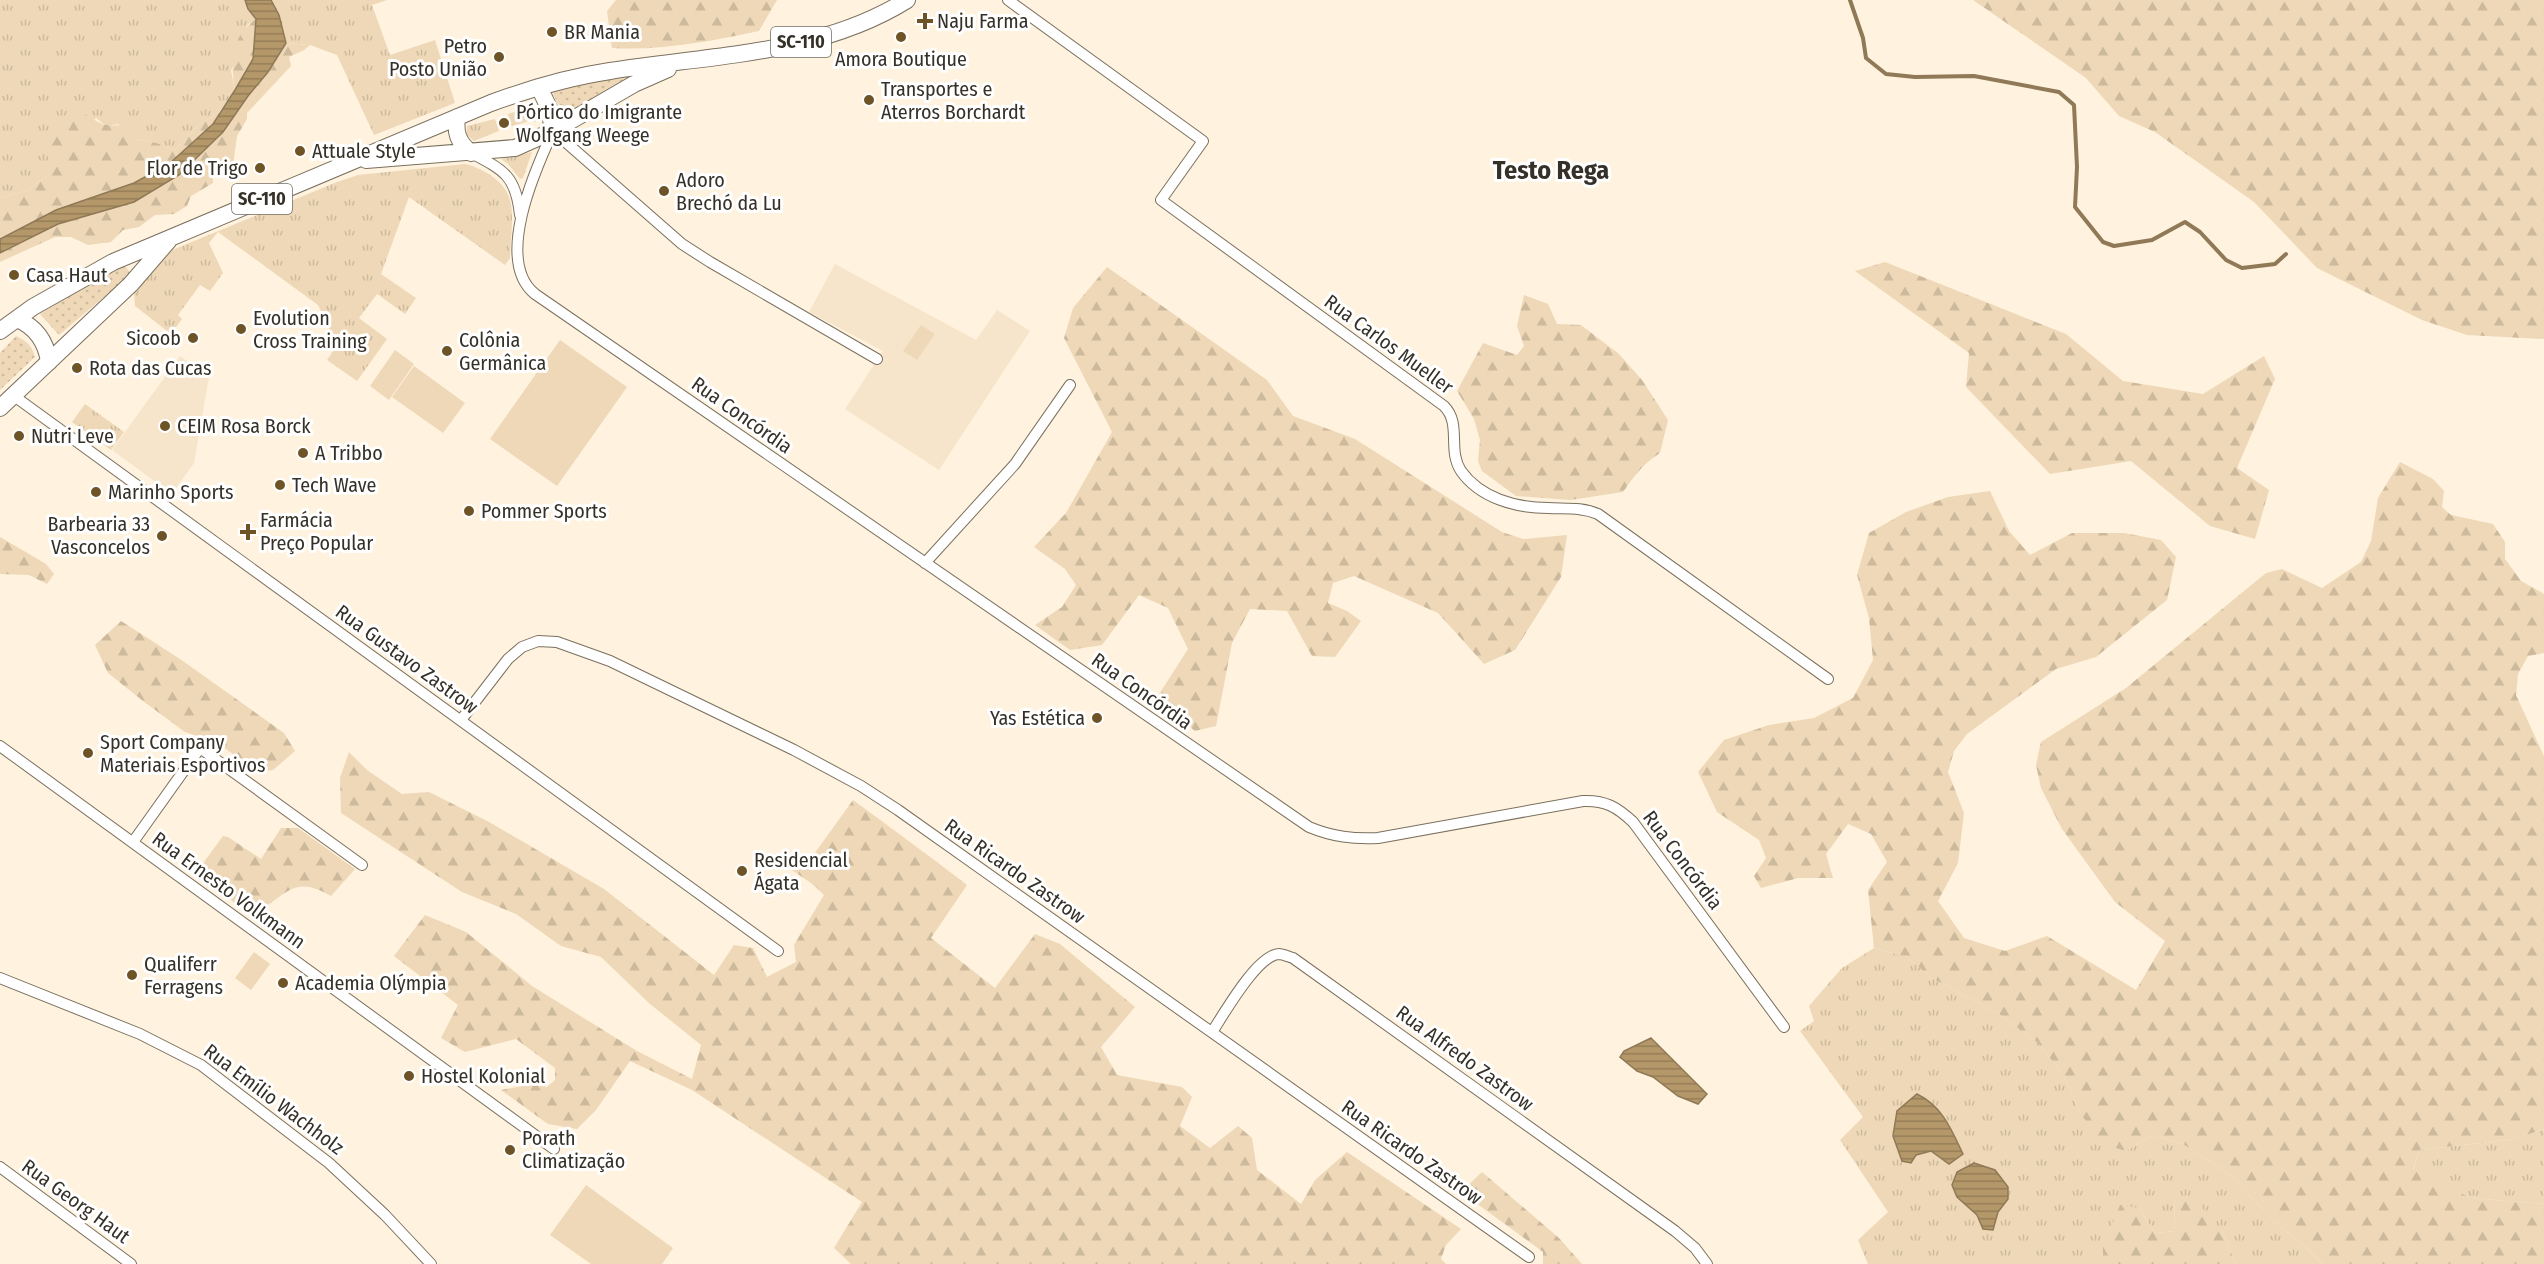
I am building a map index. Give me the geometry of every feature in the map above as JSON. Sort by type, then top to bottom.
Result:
[{"type":"main road","name":"SC-110","points":[[0,332],[16,319],[113,262],[456,117],[539,87],[608,71],[789,45],[832,34],[877,17],[907,0]]},
{"type":"main road","name":"SC-110","points":[[353,161],[515,148],[553,131],[634,84],[687,60]]},
{"type":"main road","points":[[539,87],[549,108],[553,131]]},
{"type":"main road","points":[[456,117],[457,136],[462,145],[471,153]]},
{"type":"main road","name":"SC-110","points":[[0,408],[7,398],[49,362],[131,284],[171,237]]},
{"type":"main road","points":[[16,319],[27,323],[41,338],[48,351],[49,362]]},
{"type":"street","name":"Rua Carlos Mueller","points":[[1008,0],[1203,141],[1161,200],[1444,406],[1454,420],[1456,460],[1460,469],[1476,487],[1510,503],[1544,508],[1581,508],[1598,513],[1828,679]]},
{"type":"street","name":"Rua Concórdia","points":[[521,218],[541,156],[553,131]]},
{"type":"street","points":[[553,131],[682,244],[877,359]]},
{"type":"street","name":"Rua Concórdia","points":[[471,153],[492,164],[513,183],[518,194],[521,218],[518,268],[527,287],[1288,814],[1327,835],[1350,839],[1378,838],[1583,801],[1605,802],[1619,809],[1634,822],[1784,1027]]},
{"type":"street","points":[[925,563],[1015,464],[1070,385]]},
{"type":"street","name":"Rua Gustavo Zastrow","points":[[7,398],[461,720],[778,951]]},
{"type":"street","name":"Rua Ricardo Zastrow","points":[[461,720],[508,659],[522,647],[538,641],[557,642],[610,661],[794,750],[861,786],[1529,1257]]},
{"type":"street","name":"Rua Ernesto Volkmann","points":[[0,746],[554,1149]]},
{"type":"street","points":[[132,842],[200,748],[362,865]]},
{"type":"street","name":"Rua Alfredo Zastrow","points":[[1212,1032],[1257,968],[1267,958],[1279,954],[1293,958],[1675,1231],[1695,1248],[1707,1264]]},
{"type":"street","name":"Rua Emílio Wachholz","points":[[0,978],[140,1034],[201,1065],[330,1163],[385,1215],[431,1264]]},
{"type":"street","name":"Rua Georg Haut","points":[[0,1167],[131,1264]]},
{"type":"shaded area","points":[[245,0],[271,0],[279,15],[286,43],[268,72],[223,132],[179,175],[134,202],[58,224],[0,253],[0,239],[56,210],[134,183],[169,164],[213,124],[253,59],[256,19],[248,9]]},
{"type":"shaded area","points":[[835,264],[976,340],[997,310],[1030,331],[939,470],[845,409],[883,351],[809,312]]},
{"type":"shaded area","name":"CEIM Rosa Borck","points":[[180,356],[209,377],[194,463],[172,494],[112,450]]},
{"type":"shaded area","points":[[1651,1038],[1707,1094],[1698,1104],[1678,1096],[1653,1077],[1637,1071],[1620,1057],[1624,1051]]},
{"type":"shaded area","points":[[1917,1094],[1940,1112],[1963,1154],[1949,1164],[1931,1151],[1916,1155],[1911,1163],[1902,1161],[1893,1136],[1897,1111]]},
{"type":"shaded area","points":[[1974,1163],[1995,1170],[2008,1187],[2008,1199],[1998,1212],[1993,1230],[1983,1229],[1977,1215],[1957,1197],[1952,1185],[1957,1172]]},
{"type":"green space","points":[[0,0],[245,0],[248,9],[256,19],[247,25],[231,71],[235,90],[219,112],[199,125],[174,151],[157,143],[136,139],[118,124],[106,126],[96,118],[51,173],[28,190],[0,198]]},
{"type":"green space","points":[[271,0],[387,0],[372,5],[390,55],[435,40],[455,103],[374,135],[337,55],[310,45],[286,43],[279,15]]},
{"type":"green space","points":[[616,0],[777,0],[759,31],[686,44],[630,49],[612,48],[607,11]]},
{"type":"green space","points":[[1973,0],[2544,0],[2544,339],[2467,335],[2422,320],[2317,268],[2254,202],[2155,132],[2119,116],[2086,78]]},
{"type":"green space","points":[[256,19],[253,59],[235,90],[234,50],[241,33]]},
{"type":"green space","points":[[286,43],[310,45],[289,57],[291,66],[247,113],[247,119],[237,136],[233,165],[213,175],[213,183],[191,196],[187,206],[174,214],[155,215],[139,227],[123,230],[111,242],[88,245],[71,237],[55,237],[0,262],[0,253],[58,224],[134,202],[179,175],[223,132],[268,72]]},
{"type":"green space","points":[[627,73],[630,79],[561,116],[551,90]]},
{"type":"green space","points":[[531,102],[538,113],[538,122],[529,121],[512,126],[508,114],[524,109]]},
{"type":"green space","points":[[219,112],[213,124],[169,164],[134,183],[56,210],[0,239],[0,198],[28,190],[51,173],[47,148],[67,122],[84,114],[105,125],[127,127],[136,139],[157,143],[174,151],[199,125]]},
{"type":"green space","points":[[495,119],[499,131],[474,141],[467,135],[467,126]]},
{"type":"green space","points":[[532,152],[523,178],[520,179],[501,159]]},
{"type":"green space","points":[[465,164],[478,168],[497,180],[509,197],[512,211],[510,258],[505,265],[409,197],[381,274],[416,298],[405,314],[377,294],[359,318],[387,339],[357,381],[327,360],[337,345],[318,305],[218,232],[209,243],[223,273],[210,291],[200,285],[178,315],[182,319],[171,334],[135,306],[134,291],[170,251],[358,175]]},
{"type":"green space","points":[[1885,262],[2066,334],[2123,381],[2203,394],[2264,356],[2275,379],[2237,468],[2269,490],[2255,539],[2210,526],[2131,461],[2050,474],[1966,387],[1969,353],[1855,271]]},
{"type":"green space","points":[[123,263],[131,274],[59,335],[40,314]]},
{"type":"green space","points":[[1107,267],[1267,380],[1293,416],[1355,439],[1502,532],[1523,539],[1567,535],[1561,577],[1515,650],[1484,664],[1438,613],[1354,576],[1333,583],[1328,603],[1347,611],[1361,621],[1335,657],[1312,656],[1287,611],[1250,609],[1232,643],[1216,726],[1195,731],[1156,699],[1188,649],[1168,608],[1139,595],[1102,645],[1070,650],[1035,625],[1062,607],[1076,585],[1065,569],[1034,547],[1066,513],[1112,432],[1064,338],[1073,308]]},
{"type":"green space","points":[[1524,295],[1548,304],[1557,324],[1581,325],[1619,354],[1642,380],[1668,420],[1660,453],[1640,470],[1623,492],[1570,500],[1516,496],[1482,471],[1478,461],[1480,440],[1474,419],[1457,391],[1483,343],[1517,355],[1524,346],[1517,326]]},
{"type":"green space","points":[[921,325],[935,334],[917,360],[903,351]]},
{"type":"green space","points":[[16,336],[29,344],[35,357],[0,390],[0,353]]},
{"type":"green space","points":[[560,340],[627,387],[557,486],[490,439]]},
{"type":"green space","points":[[395,350],[414,364],[389,400],[370,386]]},
{"type":"green space","points":[[414,366],[465,403],[443,433],[392,397]]},
{"type":"green space","points":[[85,404],[124,432],[111,450],[72,422]]},
{"type":"green space","points":[[2400,462],[2433,479],[2444,491],[2442,507],[2451,515],[2493,524],[2505,542],[2505,559],[2521,581],[2544,594],[2544,653],[2528,656],[2518,674],[2516,695],[2544,756],[2544,1129],[2514,1139],[2419,1150],[2413,1170],[2471,1198],[2544,1204],[2544,1264],[2323,1264],[2277,1224],[2229,1174],[2183,1144],[2152,1135],[2126,1151],[2103,1144],[2080,1113],[2065,1077],[2038,1043],[1999,1014],[1930,977],[1907,957],[1874,948],[1868,890],[1887,862],[1871,834],[1848,824],[1826,854],[1833,878],[1798,878],[1761,888],[1754,876],[1766,858],[1759,840],[1717,812],[1698,772],[1724,740],[1769,725],[1814,718],[1853,698],[1873,660],[1869,618],[1857,575],[1869,533],[1906,512],[1948,497],[1990,491],[2009,531],[2030,555],[2072,533],[2124,533],[2161,540],[2176,557],[2167,600],[2096,657],[2056,669],[1967,734],[1954,751],[1948,772],[1964,813],[1958,863],[1938,901],[1964,938],[2005,951],[2047,936],[2136,990],[2165,941],[2115,902],[2062,829],[2041,788],[2036,765],[2041,742],[2126,688],[2266,573],[2282,569],[2322,588],[2361,562],[2371,541],[2378,498]]},
{"type":"green space","points":[[0,537],[46,564],[54,574],[47,584],[29,575],[0,574]]},
{"type":"green space","points":[[121,621],[180,659],[284,733],[295,751],[273,770],[258,772],[216,742],[185,732],[143,701],[108,673],[95,645]]},
{"type":"green space","points":[[349,752],[367,770],[402,794],[429,792],[489,822],[604,889],[714,975],[734,945],[753,948],[767,977],[796,962],[794,945],[824,895],[783,864],[787,857],[796,854],[812,857],[853,800],[967,885],[931,938],[995,988],[1035,934],[1060,944],[1135,1007],[1101,1047],[1117,1075],[1182,1087],[1192,1097],[1180,1126],[1210,1148],[1238,1126],[1252,1138],[1257,1170],[1301,1204],[1315,1180],[1347,1152],[1461,1229],[1446,1245],[1441,1259],[1446,1264],[851,1264],[834,1248],[862,1202],[692,1090],[630,1061],[596,1110],[577,1129],[548,1124],[501,1090],[533,1084],[547,1087],[555,1080],[555,1068],[516,1039],[465,1052],[441,1038],[458,1005],[394,956],[425,915],[466,932],[532,986],[637,1051],[692,1079],[701,1045],[650,1004],[601,957],[561,946],[516,914],[462,892],[341,813],[340,778]]},
{"type":"green space","points":[[281,828],[298,828],[355,869],[331,896],[318,889],[298,887],[255,913],[242,909],[204,878],[204,862],[223,836],[261,859]]},
{"type":"green space","points":[[1874,948],[1907,957],[1930,977],[1999,1014],[2038,1043],[2065,1077],[2080,1113],[2126,1151],[2152,1135],[2183,1144],[2229,1174],[2277,1224],[2323,1264],[2236,1264],[2222,1231],[2174,1194],[2175,1231],[2155,1233],[2139,1208],[2103,1247],[2103,1264],[1868,1264],[1858,1240],[1888,1212],[1840,1140],[1863,1117],[1800,1031],[1814,1021],[1809,1006],[1842,968]]},
{"type":"green space","points":[[254,952],[270,964],[251,990],[235,978]]},
{"type":"green space","points":[[2544,1129],[2544,1204],[2471,1198],[2413,1171],[2419,1150],[2514,1139]]},
{"type":"green space","points":[[1482,1172],[1559,1238],[1582,1264],[1543,1264],[1543,1252],[1461,1192]]},
{"type":"green space","points":[[586,1185],[673,1248],[662,1264],[591,1264],[550,1235]]},
{"type":"green space","points":[[2174,1193],[2197,1202],[2222,1231],[2236,1264],[2103,1264],[2103,1247],[2120,1205],[2139,1208],[2155,1233],[2175,1231]]},
{"type":"waterway","points":[[1850,0],[1863,38],[1866,58],[1886,74],[1915,77],[1974,76],[2059,92],[2074,105],[2077,167],[2075,207],[2103,242],[2114,246],[2152,240],[2185,222],[2200,232],[2226,260],[2242,268],[2275,264],[2286,254]]},
{"type":"place","name":"Naju Farma","points":[[925,21]]},
{"type":"place","name":"BR Mania","points":[[552,32]]},
{"type":"place","name":"Amora Boutique","points":[[901,37]]},
{"type":"place","name":"Petro Posto União","points":[[499,57]]},
{"type":"place","name":"Transportes e Aterros Borchardt","points":[[869,100]]},
{"type":"place","name":"Pórtico do Imigrante Wolfgang Weege","points":[[504,123]]},
{"type":"place","name":"Attuale Style","points":[[300,151]]},
{"type":"place","name":"Flor de Trigo","points":[[260,168]]},
{"type":"place","name":"Adoro Brechó da Lu","points":[[664,191]]},
{"type":"place","name":"Casa Haut","points":[[14,275]]},
{"type":"place","name":"Evolution Cross Training","points":[[241,329]]},
{"type":"place","name":"Sicoob","points":[[193,338]]},
{"type":"place","name":"Colônia Germânica","points":[[447,351]]},
{"type":"place","name":"Rota das Cucas","points":[[77,368]]},
{"type":"place","name":"CEIM Rosa Borck","points":[[165,426]]},
{"type":"place","name":"Nutri Leve","points":[[19,436]]},
{"type":"place","name":"A Tribbo","points":[[303,453]]},
{"type":"place","name":"Tech Wave","points":[[280,485]]},
{"type":"place","name":"Marinho Sports","points":[[96,492]]},
{"type":"place","name":"Pommer Sports","points":[[469,511]]},
{"type":"place","name":"Farmácia Preço Popular","points":[[248,532]]},
{"type":"place","name":"Barbearia 33 Vasconcelos","points":[[162,536]]},
{"type":"place","name":"Yas Estética","points":[[1097,718]]},
{"type":"place","name":"Sport Company Materiais Esportivos","points":[[88,753]]},
{"type":"place","name":"Residencial Ágata","points":[[742,871]]},
{"type":"place","name":"Qualiferr Ferragens","points":[[132,975]]},
{"type":"place","name":"Academia Olýmpia","points":[[283,983]]},
{"type":"place","name":"Hostel Kolonial","points":[[409,1076]]},
{"type":"place","name":"Porath Climatização","points":[[510,1150]]},
{"type":"district","name":"Testo Rega","points":[[1551,170]]}]
